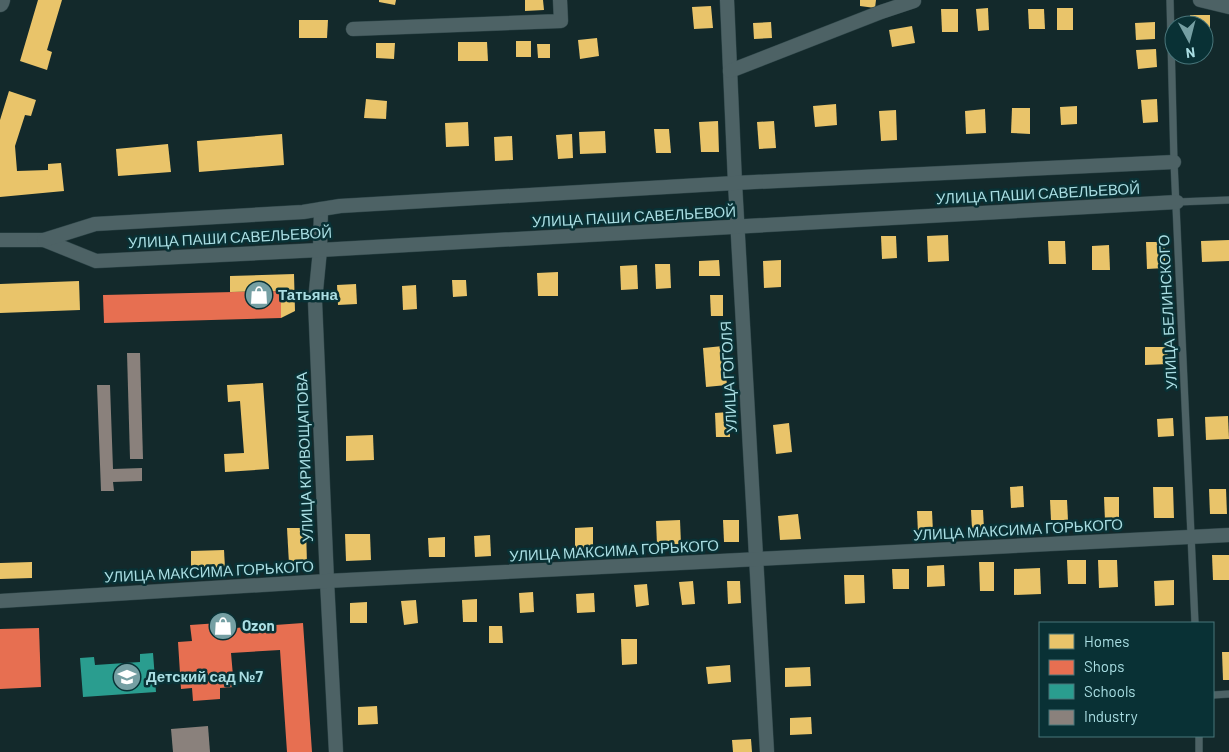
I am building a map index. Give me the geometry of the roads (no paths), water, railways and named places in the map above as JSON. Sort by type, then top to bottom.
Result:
[{"type":"street","points":[[353,30],[561,20],[560,0]]},
{"type":"street","name":"УЛИЦА ГОГОЛЯ","points":[[727,0],[735,183],[767,752]]},
{"type":"street","points":[[1200,0],[1229,7]]},
{"type":"street","points":[[730,71],[882,6],[914,1]]},
{"type":"street","name":"УЛИЦА ПАШИ САВЕЛЬЕВОЙ","points":[[0,240],[44,240],[95,224],[303,212],[340,206],[735,183],[1174,162]]},
{"type":"street","name":"УЛИЦА ПАШИ САВЕЛЬЕВОЙ","points":[[44,240],[96,261],[1177,202]]},
{"type":"street","name":"УЛИЦА КРИВОЩАПОВА","points":[[321,209],[320,250],[315,302],[336,752]]},
{"type":"street","name":"УЛИЦА МАКСИМА ГОРЬКОГО","points":[[0,601],[327,582],[1229,536]]},
{"type":"lane","name":"УЛИЦА БЕЛИНСКОГО","points":[[1170,0],[1174,162],[1195,622]]},
{"type":"lane","name":"УЛИЦА ПАШИ САВЕЛЬЕВОЙ","points":[[1177,202],[1229,200]]},
{"type":"lane","points":[[1214,695],[1229,694]]},
{"type":"lane","points":[[1198,737],[1199,752]]},
{"type":"place","name":"Татьяна","points":[[259,295]]},
{"type":"place","name":"Ozon","points":[[223,626]]},
{"type":"place","name":"Детский сад №7","points":[[127,677]]}]
